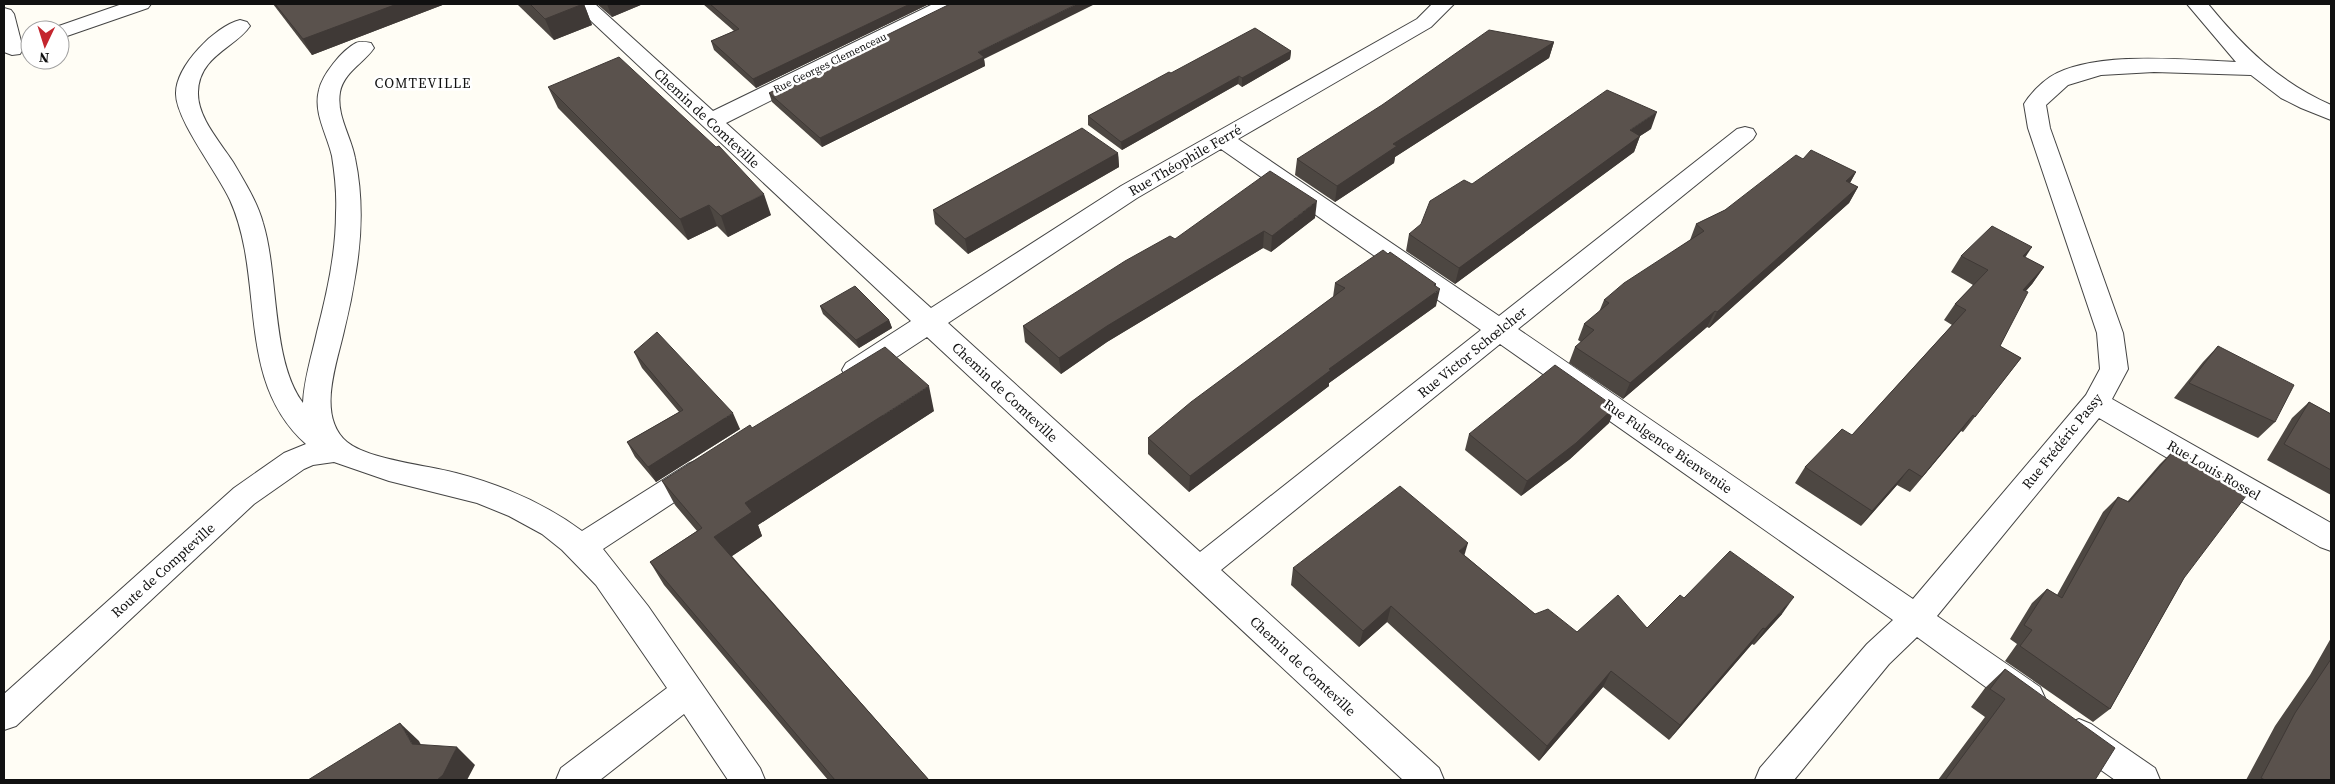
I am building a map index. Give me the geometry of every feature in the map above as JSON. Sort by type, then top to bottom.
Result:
[{"type":"street","points":[[70,29],[141,4]]},
{"type":"street","name":"Chemin de Comteville","points":[[583,4],[1427,780]]},
{"type":"street","name":"Rue Georges Clemenceau","points":[[711,121],[949,4]]},
{"type":"street","name":"Rue Théophile Ferré","points":[[839,381],[1129,192],[1424,23],[1444,4]]},
{"type":"street","points":[[2197,4],[2228,42],[2254,69],[2298,98],[2331,113]]},
{"type":"street","points":[[4,14],[15,48]]},
{"type":"street","points":[[240,26],[208,52],[193,71],[186,88],[188,107],[240,195],[251,223],[258,255],[265,323],[274,374],[291,406],[306,427],[337,450],[362,463],[448,483],[528,511],[582,547],[620,591],[748,780]]},
{"type":"street","points":[[337,450],[323,432],[318,413],[318,391],[343,278],[348,232],[348,190],[342,154],[329,113],[329,92],[337,74],[363,48]]},
{"type":"street","name":"Rue Frédéric Passy","points":[[1772,780],[1878,654],[1916,618],[2096,403],[2114,369],[2110,333],[2039,128],[2035,104],[2059,80],[2091,69],[2146,66],[2254,69]]},
{"type":"street","name":"Rue Victor Schœlcher","points":[[1199,570],[1745,134]]},
{"type":"street","name":"Rue Fulgence Bienvenüe","points":[[1222,139],[1916,618]]},
{"type":"street","name":"Rue Louis Rossel","points":[[2096,403],[2331,538]]},
{"type":"street","name":"Route de Compteville","points":[[4,715],[244,496],[294,461],[309,454],[337,450]]},
{"type":"street","points":[[582,547],[723,456]]},
{"type":"street","points":[[1916,618],[2143,780]]},
{"type":"street","points":[[573,780],[688,691]]},
{"type":"building","points":[[275,4],[397,4],[303,39]]},
{"type":"building","points":[[530,4],[583,4],[545,19]]},
{"type":"building","points":[[710,4],[910,4],[753,79],[711,41],[739,29]]},
{"type":"building","points":[[950,4],[1077,4],[978,52],[984,57],[820,138],[769,93]]},
{"type":"building","points":[[1255,28],[1291,51],[1242,78],[1239,76],[1121,142],[1088,116],[1169,72],[1171,73]]},
{"type":"building","points":[[1489,30],[1554,42],[1393,144],[1397,146],[1337,186],[1297,159],[1382,105]]},
{"type":"building","points":[[619,57],[716,147],[719,146],[764,194],[721,216],[709,205],[680,219],[548,87]]},
{"type":"building","points":[[1607,90],[1657,112],[1630,130],[1640,136],[1459,268],[1409,234],[1421,224],[1430,201],[1464,180],[1472,184]]},
{"type":"building","points":[[1082,128],[1118,153],[965,239],[933,210]]},
{"type":"building","points":[[1811,150],[1856,172],[1846,181],[1858,187],[1717,312],[1715,311],[1630,383],[1575,347],[1594,330],[1584,324],[1609,303],[1604,300],[1624,283],[1704,231],[1696,224],[1725,210],[1796,155],[1803,159]]},
{"type":"building","points":[[1270,171],[1317,201],[1272,236],[1264,231],[1107,326],[1059,358],[1023,326],[1125,261],[1170,236],[1175,239]]},
{"type":"building","points":[[1992,226],[2032,247],[2023,256],[2044,267],[2023,290],[2028,292],[2000,346],[2021,358],[1975,417],[1973,415],[1922,477],[1909,469],[1872,511],[1805,467],[1842,429],[1852,435],[1966,310],[1955,304],[1988,270],[1961,256]]},
{"type":"building","points":[[1383,250],[1388,254],[1390,252],[1436,284],[1434,285],[1440,289],[1329,369],[1331,370],[1190,476],[1148,438],[1191,402],[1345,288],[1335,283]]},
{"type":"building","points":[[855,286],[889,320],[856,340],[820,306]]},
{"type":"building","points":[[657,332],[733,413],[648,467],[627,442],[683,410],[634,352]]},
{"type":"building","points":[[2218,346],[2294,385],[2275,422],[2189,383]]},
{"type":"building","points":[[885,347],[929,386],[745,503],[752,512],[714,537],[929,780],[835,780],[650,562],[702,528],[662,481],[750,425],[752,428]]},
{"type":"building","points":[[1555,365],[1615,407],[1576,443],[1527,481],[1469,434]]},
{"type":"building","points":[[2309,402],[2331,414],[2331,470],[2284,444]]},
{"type":"building","points":[[2175,449],[2249,492],[2184,578],[2110,709],[2020,646],[2032,630],[2024,625],[2047,589],[2062,598],[2118,497],[2129,502]]},
{"type":"building","points":[[1400,486],[1468,543],[1459,551],[1535,614],[1548,609],[1577,632],[1618,595],[1647,628],[1680,595],[1684,598],[1730,551],[1794,597],[1765,629],[1763,628],[1680,725],[1611,671],[1547,746],[1391,606],[1363,631],[1293,568]]},
{"type":"building","points":[[2331,659],[2331,780],[2265,780],[2261,778],[2295,713]]},
{"type":"building","points":[[2005,669],[2115,748],[2095,780],[1945,780],[2005,699],[1990,689]]},
{"type":"building","points":[[400,723],[412,744],[457,747],[443,775],[437,780],[308,780]]},
{"type":"district","name":"COMTEVILLE","points":[[423,83]]}]
